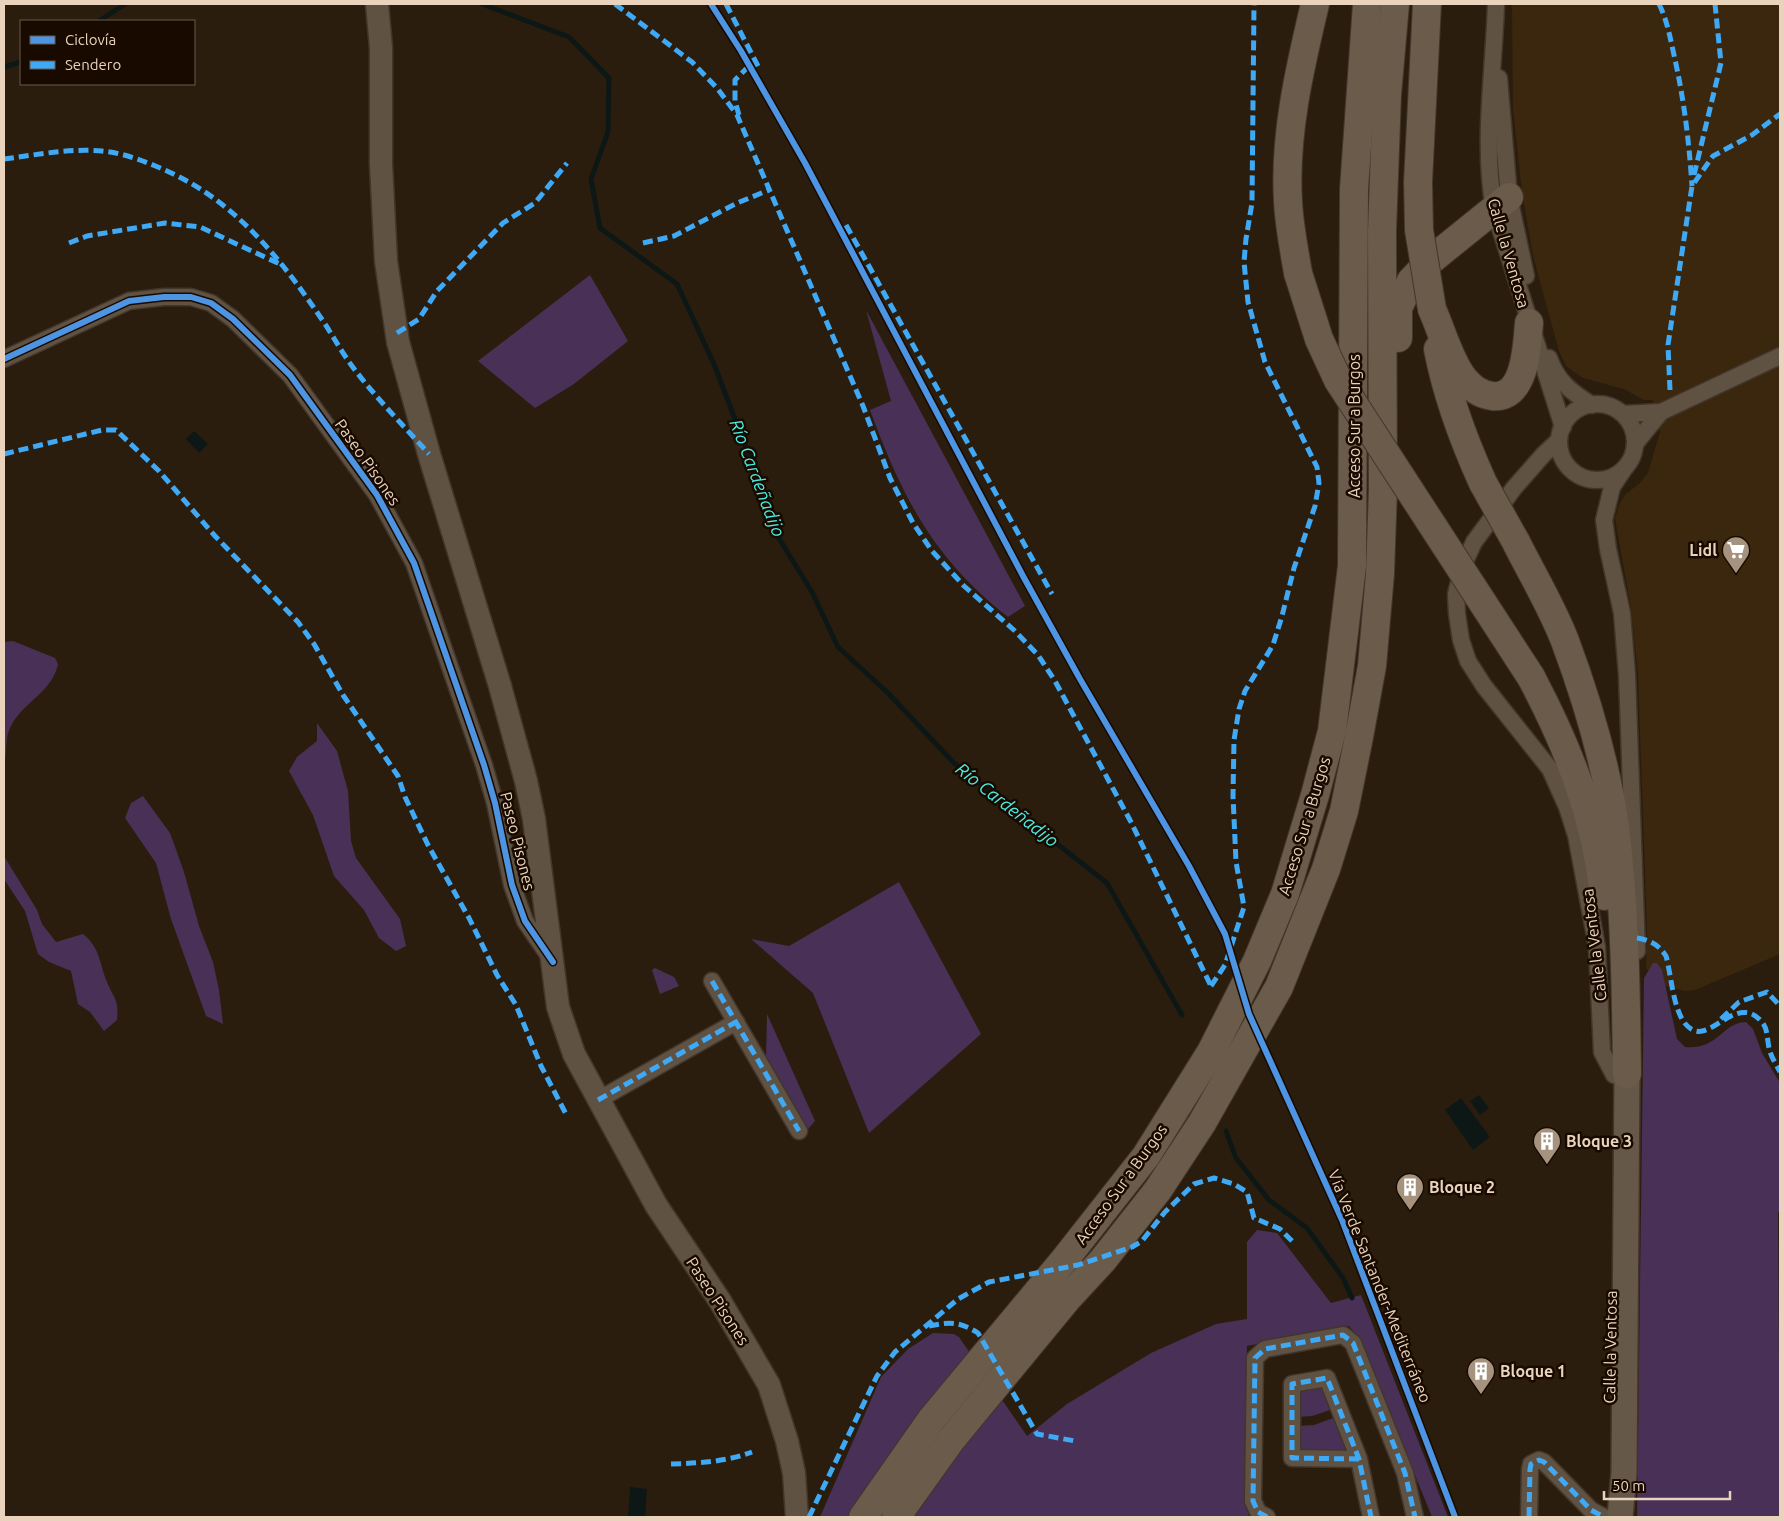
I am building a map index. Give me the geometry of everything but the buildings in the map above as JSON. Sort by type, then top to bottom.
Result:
[{"type":"highway","points":[[1315,4],[1301,62],[1288,160],[1288,202],[1298,273],[1319,339],[1338,380],[1432,528],[1482,600],[1531,677],[1566,747],[1593,828],[1603,883],[1621,1074]]},
{"type":"highway","name":"Acceso Sur a Burgos","points":[[863,1517],[877,1493],[931,1420],[1146,1156],[1211,1052],[1257,961],[1285,894],[1332,732],[1352,566],[1354,189],[1367,4]]},
{"type":"highway","name":"Acceso Sur a Burgos","points":[[896,1517],[943,1451],[1067,1299],[1103,1260],[1158,1190],[1202,1123],[1279,987],[1326,869],[1344,811],[1362,738],[1372,666],[1380,574],[1383,489],[1382,221],[1387,95],[1395,4]]},
{"type":"highway","points":[[1427,4],[1418,182],[1419,230],[1445,386],[1467,447],[1483,482],[1516,542],[1564,639],[1582,692],[1603,767],[1614,826],[1622,904],[1626,974],[1621,1074]]},
{"type":"highway","points":[[1362,738],[1389,642],[1393,595],[1397,535],[1398,308],[1411,281],[1430,260],[1501,203]]},
{"type":"highway","points":[[1432,309],[1462,377],[1483,395],[1496,396],[1510,392],[1518,382],[1533,340]]},
{"type":"main road","name":"Paseo Pisones","points":[[377,4],[380,48],[381,164],[386,261],[398,342],[426,445],[497,677],[526,781],[534,819],[558,1007],[569,1041],[598,1100],[656,1205],[720,1301],[770,1386],[787,1441],[794,1473],[797,1517]]},
{"type":"main road","name":"Calle la Ventosa","points":[[1611,1517],[1609,1442],[1621,1074]]},
{"type":"main road","name":"Calle la Ventosa","points":[[1620,1517],[1624,1473],[1621,1074]]},
{"type":"street","name":"Calle la Ventosa","points":[[1496,4],[1490,112],[1490,190],[1501,203],[1530,292],[1533,340],[1560,381],[1570,391],[1592,405]]},
{"type":"street","name":"Calle la Ventosa","points":[[1501,203],[1533,340],[1561,433],[1514,488],[1474,542],[1463,566],[1456,594],[1457,614],[1461,640],[1468,661],[1484,686],[1550,769],[1567,806],[1576,835],[1597,947],[1602,1052],[1621,1074],[1636,1048],[1637,933],[1627,675],[1622,613],[1608,549],[1604,520],[1612,488],[1624,469]]},
{"type":"street","name":"Paseo Pisones","points":[[4,359],[129,301],[164,297],[191,297],[211,303],[233,319],[290,375],[377,495],[414,563],[484,765],[495,803],[512,885],[525,921],[553,962]]},
{"type":"street","points":[[1623,414],[1661,412],[1780,356]]},
{"type":"street","points":[[1592,405],[1614,408],[1623,414],[1634,433],[1635,444],[1634,453],[1624,469],[1614,477],[1601,480],[1588,479],[1576,474],[1567,465],[1561,453],[1561,433],[1570,416],[1580,409],[1592,405]]},
{"type":"street","points":[[1635,444],[1661,412]]},
{"type":"street","points":[[712,981],[799,1131]]},
{"type":"street","points":[[598,1100],[736,1022]]},
{"type":"street","points":[[1267,1517],[1258,1512],[1253,1501],[1255,1358],[1265,1349],[1343,1335],[1353,1343],[1406,1473],[1415,1517]]},
{"type":"street","points":[[1359,1459],[1292,1458],[1292,1384],[1327,1378],[1359,1459],[1371,1517]]},
{"type":"street","points":[[1529,1517],[1530,1469],[1531,1464],[1539,1460],[1544,1462],[1591,1510],[1604,1517]]},
{"type":"shaded area","points":[[1512,4],[1780,4],[1780,954],[1695,990],[1685,991],[1660,984],[1646,968],[1647,929],[1638,673],[1631,608],[1615,518],[1620,503],[1626,494],[1640,483],[1648,473],[1660,432],[1653,400],[1644,400],[1624,389],[1583,378],[1566,366],[1559,351],[1533,256],[1522,192],[1513,109]]},
{"type":"shaded area","points":[[590,275],[628,341],[574,384],[535,408],[478,361]]},
{"type":"shaded area","points":[[866,310],[1025,606],[1008,617],[959,572],[940,549],[908,498],[895,471],[870,410],[891,401]]},
{"type":"shaded area","points":[[194,431],[208,444],[199,453],[186,439]]},
{"type":"shaded area","points":[[13,641],[55,658],[58,664],[50,683],[22,711],[10,728],[7,736],[4,766],[4,642]]},
{"type":"shaded area","points":[[317,723],[337,751],[348,791],[351,841],[356,858],[400,919],[406,946],[396,951],[379,938],[364,910],[334,876],[313,815],[289,771],[297,757],[317,741]]},
{"type":"shaded area","points":[[143,796],[170,833],[184,872],[199,926],[213,962],[223,1024],[206,1016],[171,919],[156,863],[125,818],[131,803]]},
{"type":"shaded area","points":[[4,856],[37,910],[42,924],[56,942],[83,934],[93,945],[99,956],[117,1008],[117,1020],[104,1031],[90,1012],[78,1004],[71,971],[49,962],[38,954],[25,911],[4,879]]},
{"type":"shaded area","points":[[899,882],[981,1034],[869,1133],[813,993],[751,939],[789,946]]},
{"type":"shaded area","points":[[1653,963],[1657,963],[1662,970],[1677,1039],[1685,1047],[1696,1047],[1713,1041],[1731,1027],[1738,1023],[1746,1022],[1753,1029],[1762,1053],[1780,1083],[1780,1211],[1778,1213],[1780,1517],[1637,1517],[1644,978]]},
{"type":"shaded area","points":[[655,968],[674,977],[679,986],[660,994],[652,970]]},
{"type":"shaded area","points":[[767,1014],[815,1121],[808,1129],[766,1056]]},
{"type":"shaded area","points":[[1479,1095],[1489,1108],[1480,1115],[1470,1101]]},
{"type":"shaded area","points":[[1461,1098],[1490,1137],[1473,1150],[1445,1110]]},
{"type":"shaded area","points":[[1257,1230],[1277,1233],[1331,1303],[1361,1295],[1448,1517],[1432,1517],[1360,1340],[1349,1326],[1247,1346],[1245,1500],[1249,1517],[820,1517],[881,1377],[908,1349],[933,1333],[954,1334],[959,1337],[1027,1436],[1067,1404],[1151,1353],[1216,1324],[1247,1319],[1247,1242]]},
{"type":"shaded area","points":[[1323,1385],[1333,1409],[1312,1416],[1297,1417],[1297,1390]]},
{"type":"shaded area","points":[[1336,1417],[1349,1451],[1298,1452],[1297,1426],[1314,1425]]},
{"type":"shaded area","points":[[630,1487],[647,1489],[645,1517],[628,1517]]},
{"type":"waterway","name":"Río Cardeñadijo","points":[[101,20],[125,4]]},
{"type":"waterway","name":"Río Cardeñadijo","points":[[482,4],[569,37],[609,78],[608,132],[591,179],[600,228],[677,284],[714,364],[751,461],[775,532],[812,592],[838,647],[888,693],[954,763],[1107,883],[1182,1015]]},
{"type":"waterway","name":"Río Cardeñadijo","points":[[4,67],[20,62]]},
{"type":"waterway","name":"Río Cardeñadijo","points":[[1226,1131],[1236,1158],[1269,1200],[1307,1228],[1343,1278],[1352,1298]]},
{"type":"marked path","points":[[615,4],[692,62],[717,88],[737,115],[863,406],[890,478],[913,523],[932,551],[964,586],[1015,631],[1038,655],[1055,681],[1131,822],[1211,986]]},
{"type":"marked path","points":[[726,4],[760,70]]},
{"type":"marked path","points":[[1211,986],[1225,965],[1244,907],[1236,862],[1233,796],[1234,740],[1239,709],[1245,691],[1273,645],[1294,568],[1315,506],[1319,483],[1317,467],[1265,362],[1248,302],[1244,262],[1252,203],[1254,4]]},
{"type":"marked path","points":[[1659,4],[1668,29],[1678,71],[1688,136],[1692,186]]},
{"type":"marked path","points":[[1694,175],[1721,63],[1715,4]]},
{"type":"marked path","points":[[739,115],[735,101],[735,80],[752,63]]},
{"type":"marked path","points":[[1670,390],[1668,345],[1692,186],[1713,156],[1752,135],[1780,114]]},
{"type":"marked path","points":[[4,159],[65,151],[90,150],[110,152],[152,164],[192,184],[215,199],[255,234],[273,254],[307,298],[361,377],[429,454]]},
{"type":"marked path","points":[[397,333],[419,319],[437,291],[503,223],[535,203],[567,163]]},
{"type":"marked path","points":[[643,243],[674,236],[737,203],[769,190]]},
{"type":"marked path","points":[[69,243],[87,236],[165,223],[200,227],[282,265]]},
{"type":"marked path","points":[[846,225],[1052,594]]},
{"type":"marked path","points":[[4,454],[102,430],[116,430],[159,471],[215,536],[298,622],[314,644],[343,695],[398,776],[405,797],[428,845],[469,918],[497,975],[516,1005],[541,1066],[567,1116]]},
{"type":"marked path","points":[[1637,938],[1654,944],[1666,956],[1677,1008],[1686,1025],[1693,1030],[1700,1031],[1708,1029],[1735,1014],[1744,1012],[1753,1014],[1764,1025],[1772,1057],[1780,1072]]},
{"type":"marked path","points":[[712,981],[799,1131]]},
{"type":"marked path","points":[[1721,1019],[1739,1002],[1767,992],[1780,1006]]},
{"type":"marked path","points":[[598,1100],[736,1022]]},
{"type":"marked path","points":[[809,1517],[877,1376],[895,1352],[958,1299],[989,1282],[1078,1265],[1132,1247],[1142,1241],[1165,1212],[1194,1184],[1214,1178],[1234,1184],[1247,1192],[1254,1218],[1280,1229],[1292,1241]]},
{"type":"marked path","points":[[929,1326],[960,1324],[978,1333],[1037,1434],[1075,1441]]},
{"type":"marked path","points":[[1267,1517],[1258,1512],[1253,1501],[1255,1358],[1265,1349],[1343,1335],[1353,1343],[1405,1473],[1415,1517]]},
{"type":"marked path","points":[[1359,1459],[1292,1458],[1292,1384],[1327,1378],[1359,1459],[1371,1517]]},
{"type":"marked path","points":[[671,1464],[722,1460],[752,1452]]},
{"type":"marked path","points":[[1529,1517],[1530,1469],[1531,1464],[1539,1460],[1544,1462],[1591,1510],[1604,1517]]},
{"type":"cycle path","name":"Vía Verde Santander-Mediterráneo","points":[[711,4],[741,51],[805,163],[1023,576],[1080,679],[1189,866],[1225,934],[1249,1014],[1342,1220],[1455,1517]]},
{"type":"cycle path","points":[[4,359],[129,301],[164,297],[191,297],[211,303],[233,319],[290,375],[377,495],[414,563],[484,765],[495,803],[512,885],[525,921],[553,962]]},
{"type":"place","name":"Lidl","points":[[1736,574]]},
{"type":"place","name":"Bloque 3","points":[[1547,1165]]},
{"type":"place","name":"Bloque 2","points":[[1410,1211]]},
{"type":"place","name":"Bloque 1","points":[[1481,1395]]}]
